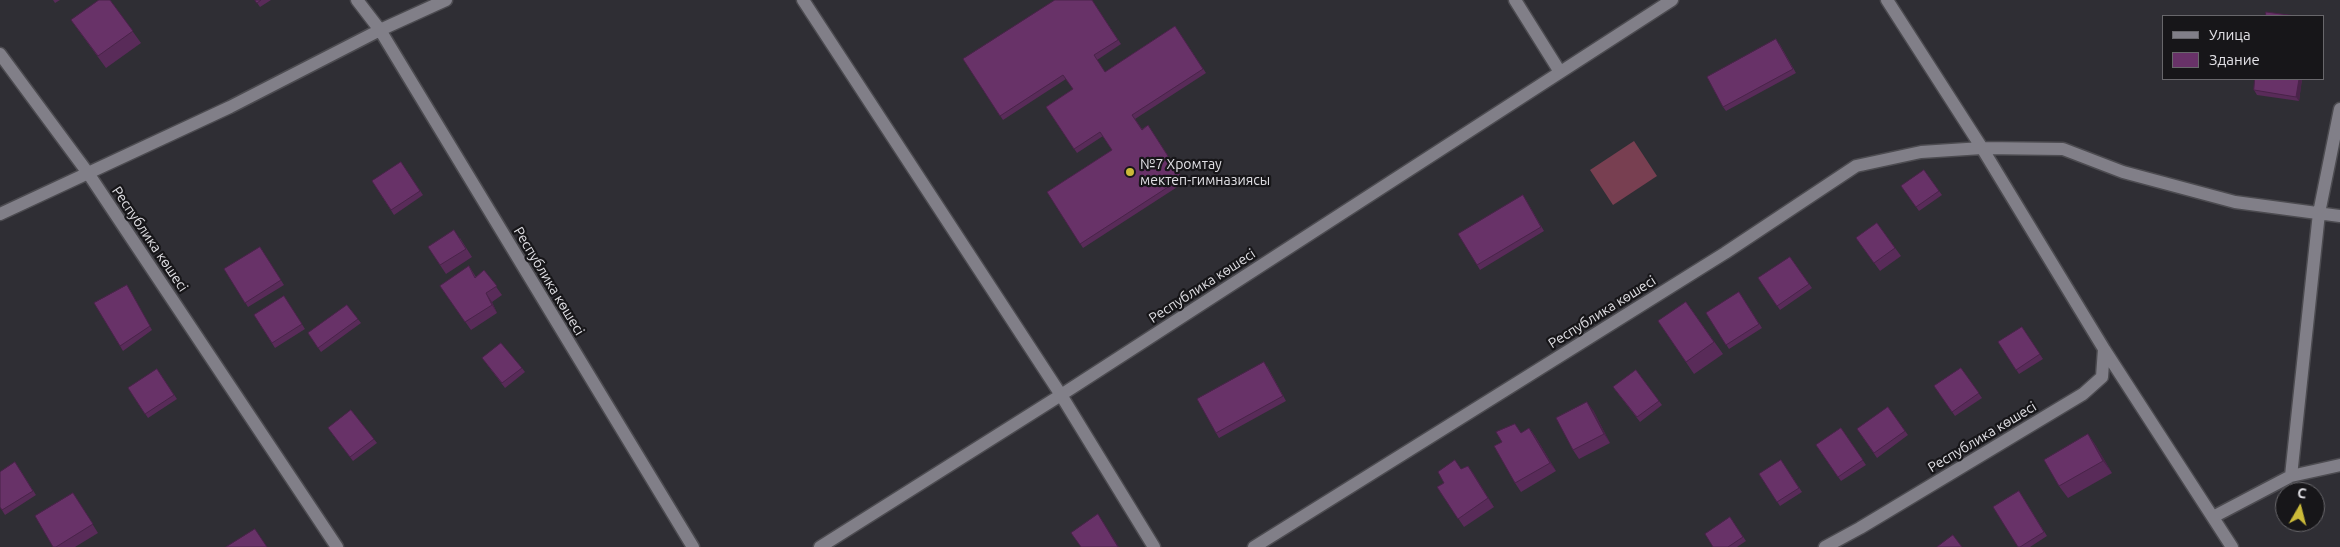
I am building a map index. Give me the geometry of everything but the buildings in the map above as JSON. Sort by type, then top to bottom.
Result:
[{"type":"street","name":"Республика көшесі","points":[[357,0],[380,30],[693,547]]},
{"type":"street","points":[[0,214],[230,107],[380,30],[446,0]]},
{"type":"street","points":[[803,0],[1061,395],[1154,547]]},
{"type":"street","points":[[1515,0],[1560,72]]},
{"type":"street","name":"Республика көшесі","points":[[820,547],[1061,395],[1672,0]]},
{"type":"street","points":[[1887,0],[1982,148],[2104,349],[2232,547]]},
{"type":"street","name":"Республика көшесі","points":[[0,54],[88,173],[337,547]]},
{"type":"street","points":[[2291,476],[2319,214],[2340,109]]},
{"type":"street","name":"Республика көшесі","points":[[1254,547],[1725,253],[1856,166],[1921,152],[1982,148],[2063,149],[2123,172],[2235,202],[2340,216]]},
{"type":"street","name":"Республика көшесі","points":[[1825,547],[2083,394],[2102,377],[2104,349]]},
{"type":"street","points":[[2212,517],[2291,476],[2340,465]]},
{"type":"shaded area","points":[[1634,141],[1657,176],[1613,205],[1590,170]]},
{"type":"place","name":"№7 Хромтау мектеп-гимназиясы","points":[[1130,172]]}]
